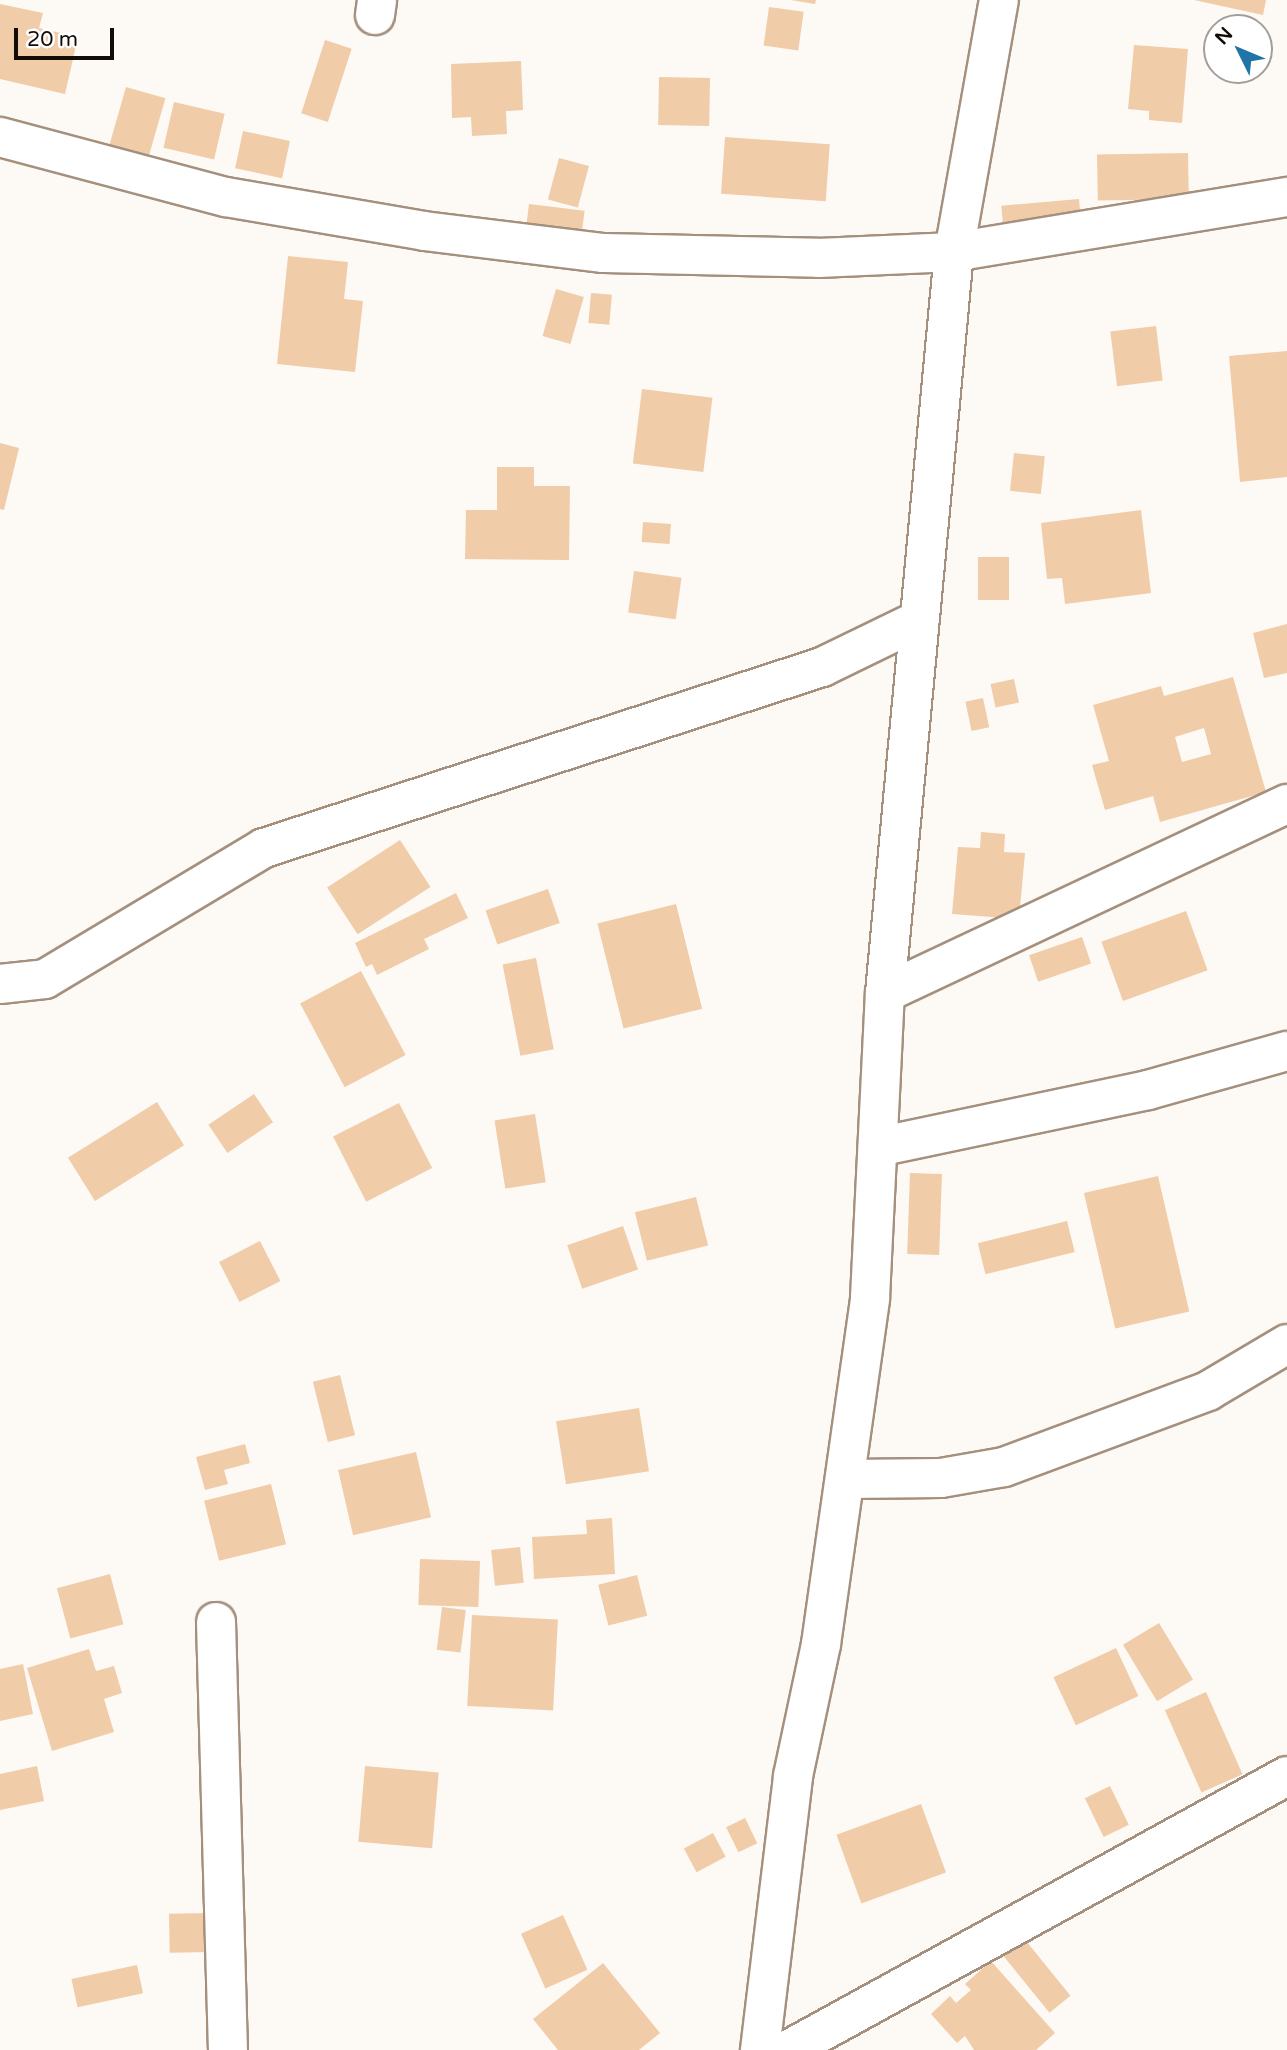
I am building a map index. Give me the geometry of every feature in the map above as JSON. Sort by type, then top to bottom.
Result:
[{"type":"street","points":[[760,2050],[793,1776],[821,1644],[847,1479],[870,1298],[884,993],[954,251],[999,0]]},
{"type":"street","points":[[0,137],[226,197],[424,231],[590,251],[818,258],[954,251],[1287,197]]},
{"type":"street","points":[[0,984],[45,979],[264,848],[822,667],[919,620]]},
{"type":"street","points":[[884,993],[1287,804]]},
{"type":"street","points":[[878,1147],[1148,1090],[1287,1051]]},
{"type":"street","points":[[847,1479],[942,1478],[1004,1467],[1208,1391],[1287,1344]]},
{"type":"street","points":[[215,1622],[228,2050]]},
{"type":"street","points":[[788,2050],[1287,1776]]},
{"type":"building","points":[[791,0],[816,0],[815,4]]},
{"type":"building","points":[[1194,0],[1266,0],[1263,14]]},
{"type":"building","points":[[0,4],[43,13],[39,28],[78,37],[65,94],[0,79]]},
{"type":"building","points":[[769,7],[804,12],[798,50],[764,46]]},
{"type":"building","points":[[325,40],[352,49],[328,122],[301,113]]},
{"type":"building","points":[[1134,45],[1188,49],[1182,123],[1149,120],[1149,111],[1128,109]]},
{"type":"building","points":[[521,61],[523,110],[506,111],[507,134],[472,136],[471,117],[452,118],[451,64]]},
{"type":"building","points":[[659,77],[710,78],[709,126],[658,125]]},
{"type":"building","points":[[126,87],[165,98],[148,160],[108,149]]},
{"type":"building","points":[[174,102],[225,114],[214,159],[163,148]]},
{"type":"building","points":[[243,131],[290,141],[282,178],[235,168]]},
{"type":"building","points":[[725,137],[830,144],[826,201],[721,194]]},
{"type":"building","points":[[1188,153],[1189,199],[1098,201],[1097,155]]},
{"type":"building","points":[[559,158],[589,166],[578,208],[548,200]]},
{"type":"building","points":[[1079,199],[1081,221],[1003,228],[1001,206]]},
{"type":"building","points":[[529,204],[585,211],[581,237],[526,230]]},
{"type":"building","points":[[288,256],[348,262],[344,299],[363,301],[355,372],[277,364]]},
{"type":"building","points":[[556,289],[584,297],[570,344],[542,336]]},
{"type":"building","points":[[591,293],[612,295],[609,325],[588,323]]},
{"type":"building","points":[[1156,326],[1163,381],[1117,386],[1110,332]]},
{"type":"building","points":[[1287,351],[1287,477],[1240,482],[1229,356]]},
{"type":"building","points":[[642,389],[712,398],[703,472],[633,463]]},
{"type":"building","points":[[0,443],[19,448],[4,510],[0,509]]},
{"type":"building","points":[[1014,453],[1045,456],[1041,494],[1010,491]]},
{"type":"building","points":[[497,467],[534,467],[534,486],[570,486],[569,560],[465,559],[466,510],[497,510]]},
{"type":"building","points":[[1141,510],[1151,593],[1065,604],[1062,578],[1047,579],[1041,523]]},
{"type":"building","points":[[643,522],[671,524],[670,544],[642,542]]},
{"type":"building","points":[[978,557],[1009,557],[1009,600],[978,600]]},
{"type":"building","points":[[634,571],[682,578],[676,619],[628,613]]},
{"type":"building","points":[[1287,624],[1287,673],[1264,678],[1253,633]]},
{"type":"building","points":[[1233,677],[1266,792],[1160,822],[1153,796],[1105,810],[1092,765],[1109,761],[1093,705],[1161,686],[1164,696]],"holes":[[[1204,728],[1211,754],[1182,762],[1175,737]]]},
{"type":"building","points":[[1014,679],[1019,702],[996,707],[991,684]]},
{"type":"building","points":[[983,698],[989,727],[972,731],[965,702]]},
{"type":"building","points":[[981,832],[1005,834],[1004,852],[1025,853],[1019,919],[952,914],[958,847],[980,848]]},
{"type":"building","points":[[400,840],[430,887],[358,934],[327,887]]},
{"type":"building","points":[[548,889],[560,923],[497,945],[486,910]]},
{"type":"building","points":[[456,893],[468,918],[424,939],[429,949],[377,975],[372,964],[366,967],[355,943]]},
{"type":"building","points":[[676,904],[702,1009],[624,1028],[597,924]]},
{"type":"building","points":[[1186,911],[1208,970],[1123,1001],[1101,942]]},
{"type":"building","points":[[1082,937],[1091,963],[1038,982],[1029,955]]},
{"type":"building","points":[[536,958],[554,1049],[520,1056],[503,964]]},
{"type":"building","points":[[361,971],[406,1055],[345,1087],[300,1003]]},
{"type":"building","points":[[254,1094],[273,1122],[227,1153],[208,1125]]},
{"type":"building","points":[[157,1102],[184,1145],[95,1201],[68,1158]]},
{"type":"building","points":[[399,1103],[432,1168],[366,1202],[333,1137]]},
{"type":"building","points":[[535,1114],[546,1182],[505,1189],[495,1120]]},
{"type":"building","points":[[910,1173],[942,1174],[939,1255],[907,1254]]},
{"type":"building","points":[[1158,1176],[1189,1311],[1115,1329],[1084,1193]]},
{"type":"building","points":[[696,1197],[708,1246],[647,1261],[635,1212]]},
{"type":"building","points":[[1067,1221],[1075,1252],[985,1274],[978,1243]]},
{"type":"building","points":[[623,1226],[638,1269],[582,1289],[567,1245]]},
{"type":"building","points":[[260,1241],[280,1281],[239,1302],[219,1262]]},
{"type":"building","points":[[340,1375],[355,1435],[328,1442],[313,1382]]},
{"type":"building","points":[[639,1408],[649,1471],[566,1484],[556,1421]]},
{"type":"building","points":[[245,1444],[250,1463],[224,1470],[228,1484],[205,1490],[196,1457]]},
{"type":"building","points":[[416,1452],[431,1517],[353,1535],[338,1470]]},
{"type":"building","points":[[271,1484],[286,1544],[219,1561],[204,1501]]},
{"type":"building","points":[[612,1518],[615,1574],[534,1579],[532,1537],[587,1534],[586,1520]]},
{"type":"building","points":[[520,1547],[524,1583],[495,1586],[491,1550]]},
{"type":"building","points":[[420,1559],[480,1561],[478,1607],[418,1605]]},
{"type":"building","points":[[110,1574],[123,1624],[70,1638],[57,1588]]},
{"type":"building","points":[[637,1575],[647,1616],[608,1625],[598,1585]]},
{"type":"building","points":[[442,1607],[466,1610],[461,1653],[437,1650]]},
{"type":"building","points":[[472,1615],[558,1620],[553,1710],[467,1706]]},
{"type":"building","points":[[1159,1623],[1193,1680],[1157,1701],[1123,1645]]},
{"type":"building","points":[[1116,1648],[1138,1696],[1076,1725],[1053,1677]]},
{"type":"building","points":[[89,1649],[96,1671],[114,1666],[122,1693],[104,1699],[114,1732],[52,1751],[27,1668]]},
{"type":"building","points":[[23,1664],[33,1714],[0,1721],[0,1669]]},
{"type":"building","points":[[1206,1692],[1243,1774],[1201,1793],[1165,1710]]},
{"type":"building","points":[[37,1766],[44,1801],[0,1810],[0,1774]]},
{"type":"building","points":[[365,1766],[439,1772],[432,1848],[358,1842]]},
{"type":"building","points":[[1110,1786],[1129,1825],[1104,1837],[1085,1798]]},
{"type":"building","points":[[921,1804],[946,1873],[861,1903],[836,1835]]},
{"type":"building","points":[[745,1818],[757,1843],[738,1852],[726,1827]]},
{"type":"building","points":[[713,1833],[726,1857],[697,1872],[684,1848]]},
{"type":"building","points":[[209,1913],[210,1952],[170,1953],[169,1914]]},
{"type":"building","points":[[563,1915],[587,1970],[545,1989],[521,1934]]},
{"type":"building","points":[[1022,1936],[1070,1996],[1049,2013],[1001,1953]]},
{"type":"building","points":[[991,1961],[1055,2033],[1036,2050],[974,2050],[965,2036],[957,2043],[931,2014],[950,1996],[956,2003],[971,1990],[965,1984]]},
{"type":"building","points":[[603,1963],[660,2033],[639,2050],[558,2050],[533,2019]]},
{"type":"building","points":[[137,1965],[143,1993],[77,2007],[71,1979]]}]
